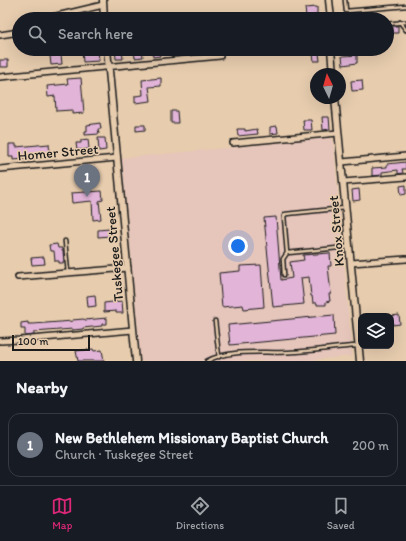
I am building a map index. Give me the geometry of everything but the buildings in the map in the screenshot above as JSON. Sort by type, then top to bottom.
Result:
[{"type":"street","points":[[329,0],[330,12]]},
{"type":"street","points":[[68,12],[103,2],[104,12]]},
{"type":"street","points":[[0,35],[12,33]]},
{"type":"street","name":"Tuskegee Street","points":[[107,56],[136,361]]},
{"type":"street","points":[[0,78],[220,56]]},
{"type":"street","points":[[333,56],[334,68]]},
{"type":"street","name":"Knox Street","points":[[336,104],[344,182],[358,346]]},
{"type":"street","points":[[233,143],[338,133]]},
{"type":"street","points":[[342,162],[406,156]]},
{"type":"street","name":"Homer Street","points":[[0,169],[117,158]]},
{"type":"street","points":[[344,182],[406,177]]},
{"type":"street","points":[[351,263],[406,258]]},
{"type":"street","points":[[18,277],[128,268]]},
{"type":"street","points":[[0,341],[133,330]]},
{"type":"street","name":"Knox Street","points":[[358,349],[360,361]]},
{"type":"lane","points":[[345,0],[346,11],[406,6]]},
{"type":"lane","points":[[400,22],[406,30]]},
{"type":"lane","points":[[394,23],[406,22]]},
{"type":"lane","points":[[284,275],[283,259],[287,253],[284,216],[286,214],[346,208]]},
{"type":"lane","points":[[65,241],[68,273]]},
{"type":"lane","points":[[287,253],[349,247]]},
{"type":"lane","points":[[215,321],[219,357]]},
{"type":"lane","points":[[207,361],[241,353],[277,353],[358,346]]},
{"type":"shaded area","points":[[330,138],[333,141],[352,356],[300,361],[141,361],[122,158]]},
{"type":"place","name":"New Bethlehem Missionary Baptist Church","points":[[87,197]]}]
